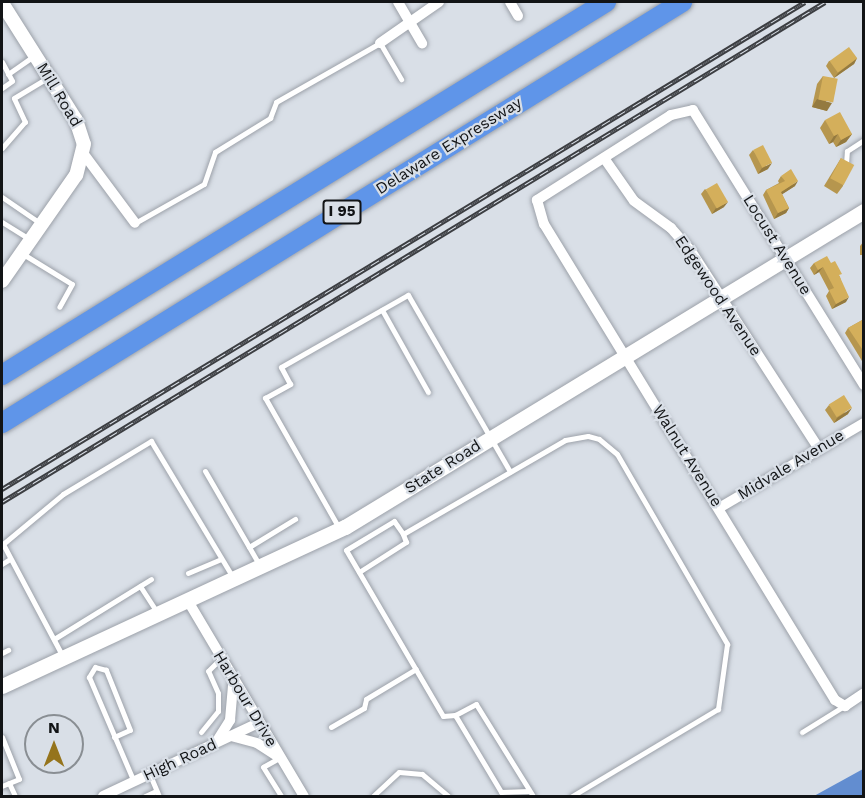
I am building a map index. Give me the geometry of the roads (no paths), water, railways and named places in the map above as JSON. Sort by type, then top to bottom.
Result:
[{"type":"highway","name":"I 95","points":[[2,375],[606,2]]},
{"type":"highway","name":"Delaware Expressway","points":[[2,423],[682,2]]},
{"type":"main road","name":"State Road","points":[[2,686],[261,568],[340,529],[864,211]]},
{"type":"street","points":[[398,2],[422,43]]},
{"type":"street","points":[[380,43],[439,2]]},
{"type":"street","points":[[510,2],[518,16]]},
{"type":"street","name":"Mill Road","points":[[2,3],[7,21],[35,55],[81,130],[83,153]]},
{"type":"street","name":"Locust Avenue","points":[[604,158],[687,109],[702,121],[864,385]]},
{"type":"street","points":[[83,153],[135,223]]},
{"type":"street","points":[[2,281],[76,175],[83,153]]},
{"type":"street","name":"Walnut Avenue","points":[[604,158],[537,200],[544,225],[627,356],[835,700],[845,706]]},
{"type":"street","name":"Edgewood Avenue","points":[[604,158],[634,201],[682,240],[723,298],[818,447]]},
{"type":"street","name":"Midvale Avenue","points":[[719,508],[818,447],[864,423]]},
{"type":"street","name":"Harbour Drive","points":[[189,601],[220,659],[304,796]]},
{"type":"street","points":[[214,744],[230,720],[233,680]]},
{"type":"street","points":[[845,706],[864,693]]},
{"type":"street","name":"High Road","points":[[103,796],[258,723]]},
{"type":"street","points":[[231,736],[257,743],[280,757]]},
{"type":"lane","points":[[135,223],[204,184],[215,152],[270,118],[276,102],[380,43],[400,79]]},
{"type":"lane","points":[[8,74],[35,55]]},
{"type":"lane","points":[[2,62],[12,81],[2,88]]},
{"type":"lane","points":[[2,148],[25,122],[14,99],[49,77]]},
{"type":"lane","points":[[846,165],[847,151],[864,141]]},
{"type":"lane","points":[[2,197],[42,224]]},
{"type":"lane","points":[[2,222],[30,240]]},
{"type":"lane","points":[[21,253],[72,285],[59,307]]},
{"type":"lane","points":[[340,529],[265,398],[290,384],[281,367],[408,295],[510,472]]},
{"type":"lane","points":[[382,310],[428,392]]},
{"type":"lane","points":[[403,534],[576,436],[599,438],[609,445],[727,644],[718,709],[572,796]]},
{"type":"lane","points":[[64,657],[3,544],[63,494],[152,441],[234,580]]},
{"type":"lane","points":[[206,471],[261,568]]},
{"type":"lane","points":[[249,547],[295,519]]},
{"type":"lane","points":[[359,572],[406,542],[394,521],[346,550],[443,716],[456,715],[476,704],[531,794]]},
{"type":"lane","points":[[2,564],[10,559]]},
{"type":"lane","points":[[188,573],[221,559]]},
{"type":"lane","points":[[54,639],[151,579]]},
{"type":"lane","points":[[140,586],[158,614]]},
{"type":"lane","points":[[201,732],[218,711],[218,693],[208,671],[220,659]]},
{"type":"lane","points":[[114,737],[130,730],[106,670],[96,667],[89,677],[114,737],[134,782]]},
{"type":"lane","points":[[330,727],[364,708],[366,699],[416,669]]},
{"type":"lane","points":[[802,732],[845,706]]},
{"type":"lane","points":[[456,715],[501,792],[531,794]]},
{"type":"lane","points":[[2,737],[19,779],[2,786]]},
{"type":"lane","points":[[280,757],[263,767],[281,796]]},
{"type":"lane","points":[[373,796],[399,772],[422,774],[448,796]]},
{"type":"lane","points":[[145,796],[157,794],[150,775]]},
{"type":"lane","points":[[9,783],[15,796]]},
{"type":"water","points":[[863,769],[863,796],[814,796]]},
{"type":"railway","points":[[2,489],[805,2]]},
{"type":"railway","points":[[2,502],[825,2]]}]
